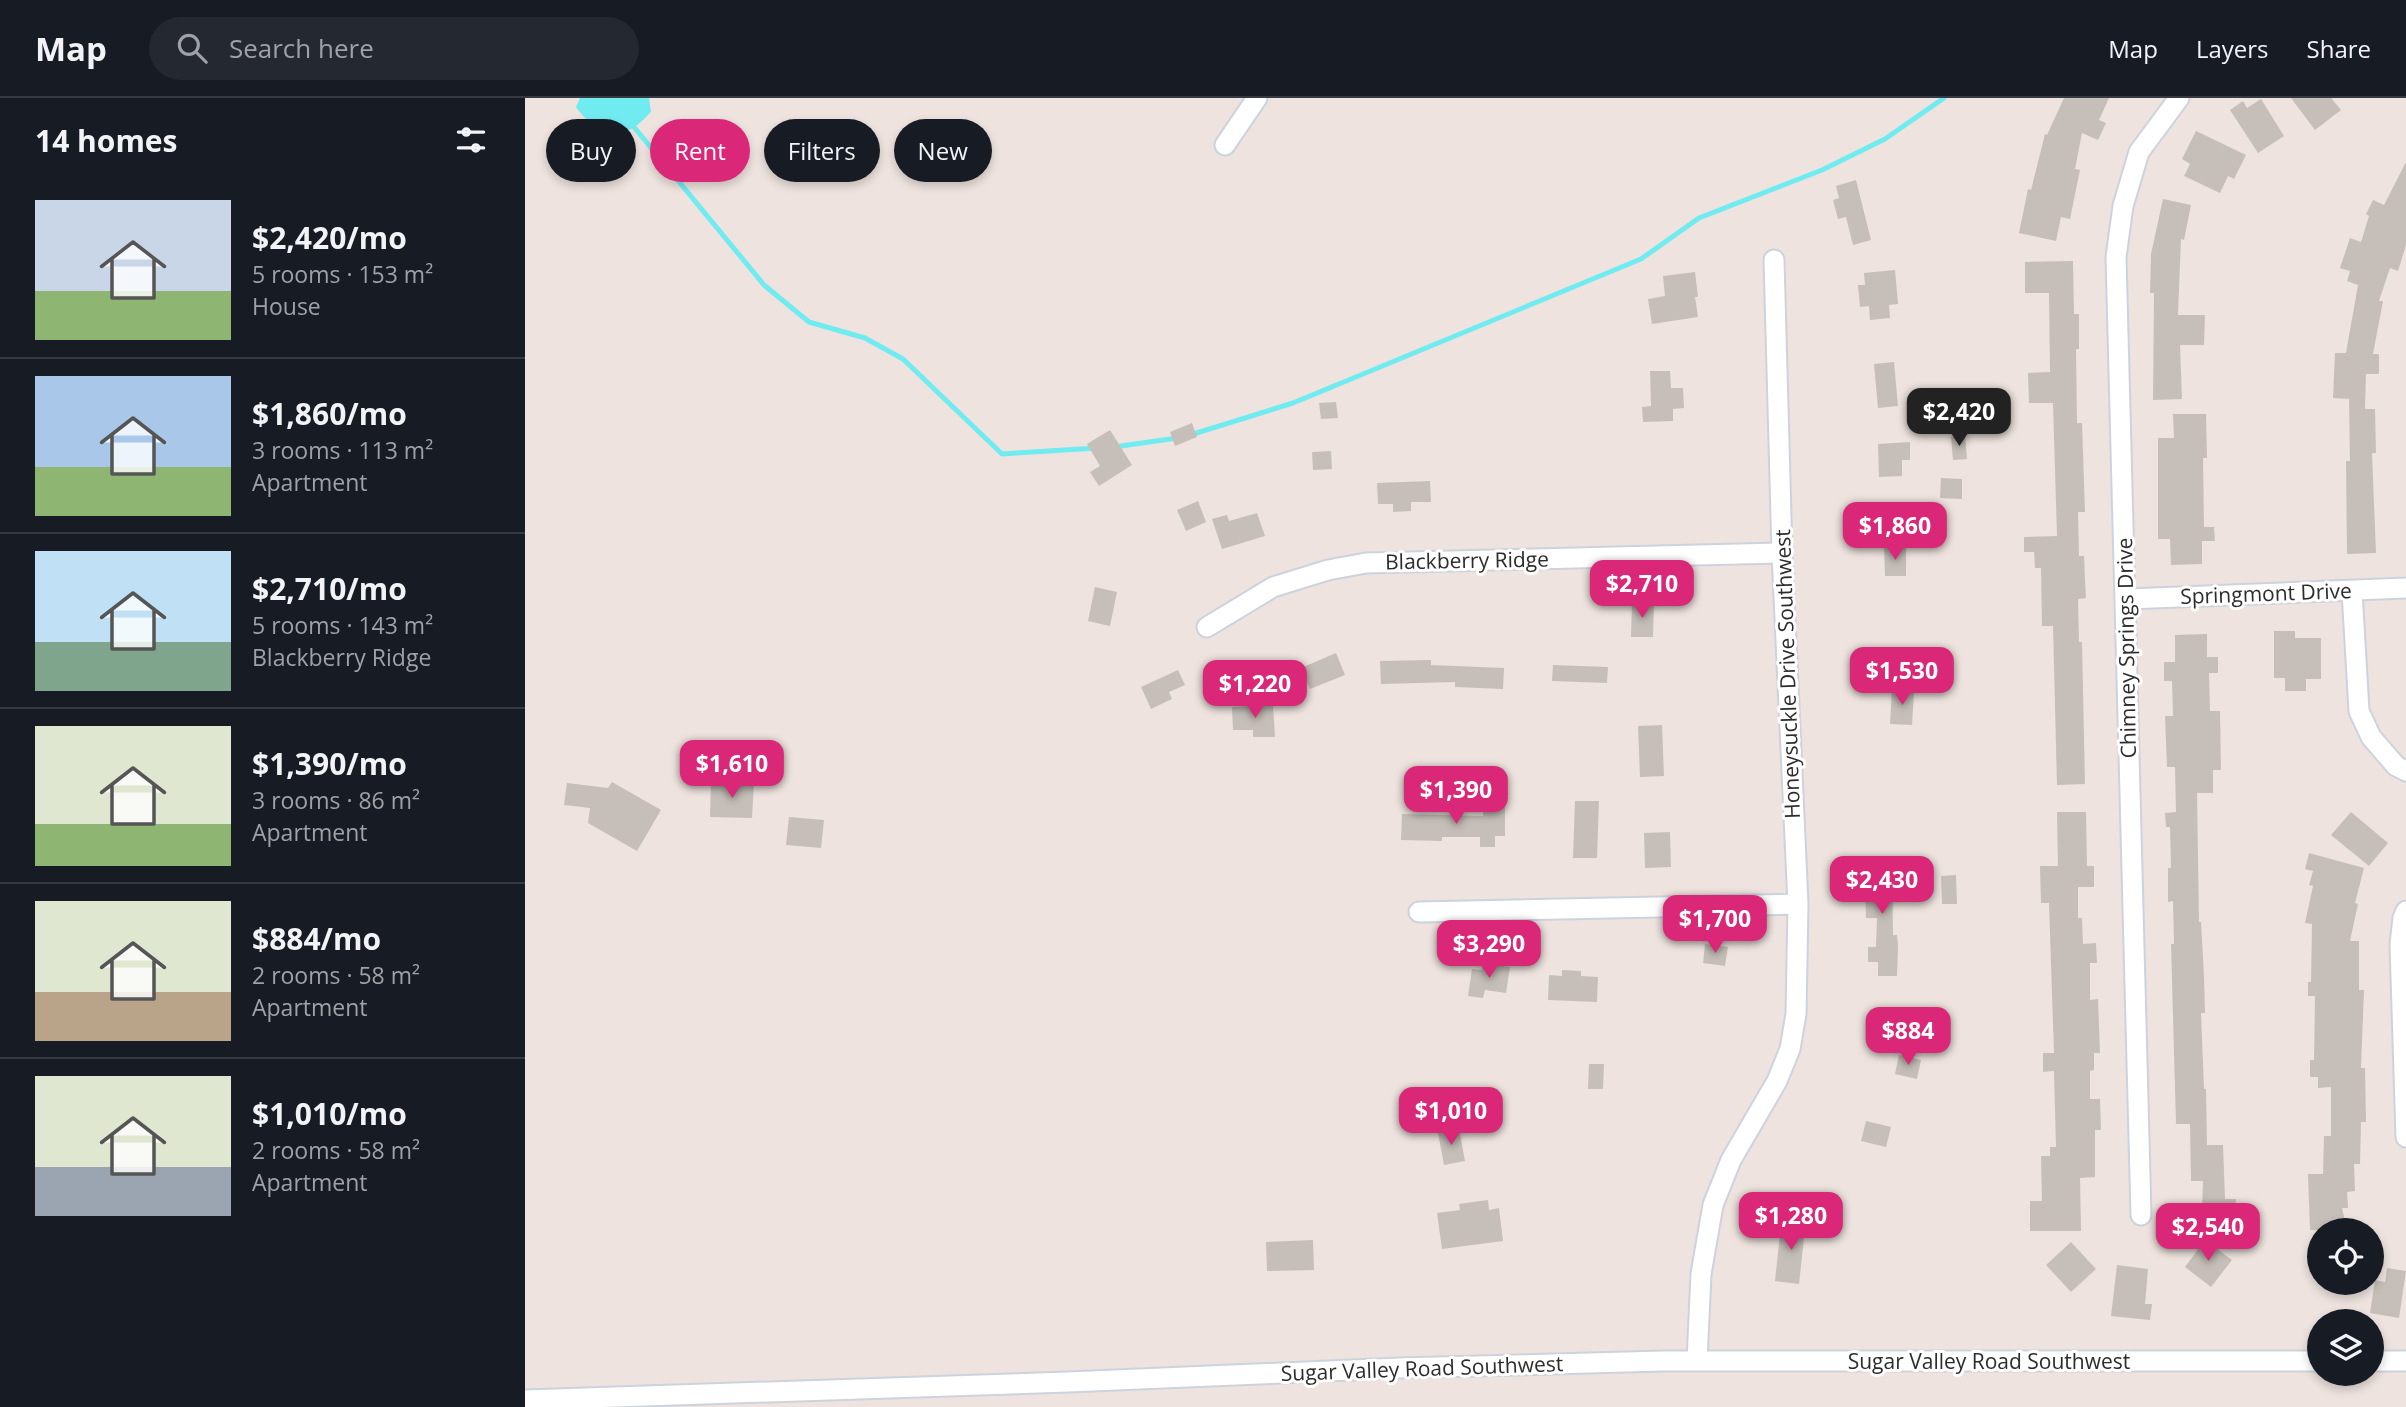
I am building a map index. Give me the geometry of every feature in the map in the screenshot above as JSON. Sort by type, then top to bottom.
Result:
[{"type":"street","points":[[1225,145],[1257,98]]},
{"type":"street","name":"Chimney Springs Drive","points":[[2141,1214],[2116,257],[2123,206],[2139,152],[2179,98]]},
{"type":"street","name":"Honeysuckle Drive Southwest","points":[[1696,1361],[1701,1274],[1713,1205],[1731,1160],[1777,1081],[1790,1049],[1796,1014],[1798,904],[1782,553],[1774,260]]},
{"type":"street","name":"Blackberry Ridge","points":[[1207,627],[1273,587],[1328,570],[1366,563],[1782,553]]},
{"type":"street","name":"Springmont Drive","points":[[2127,599],[2406,588]]},
{"type":"street","points":[[2352,591],[2359,711],[2371,737],[2396,766],[2406,771]]},
{"type":"street","points":[[1419,912],[1798,904]]},
{"type":"street","points":[[2406,911],[2400,944],[2406,1137]]},
{"type":"street","name":"Sugar Valley Road Southwest","points":[[525,1400],[1399,1368],[1696,1361],[2307,1362]]},
{"type":"street","points":[[2384,1362],[2406,1361]]},
{"type":"water","points":[[580,98],[649,98],[651,112],[636,126],[636,119],[587,119],[576,107]]},
{"type":"building","points":[[2064,98],[2109,98],[2099,120],[2106,123],[2098,140],[2082,133],[2075,169],[2080,170],[2070,219],[2061,217],[2056,241],[2019,233],[2028,189],[2031,190],[2045,134],[2047,135]]},
{"type":"building","points":[[2291,98],[2331,98],[2341,110],[2315,130]]},
{"type":"building","points":[[2261,99],[2284,136],[2258,153],[2230,110],[2243,101],[2247,108]]},
{"type":"building","points":[[2196,131],[2246,155],[2234,179],[2228,176],[2220,193],[2184,176],[2190,164],[2182,159]]},
{"type":"building","points":[[2406,162],[2406,245],[2398,271],[2390,268],[2379,301],[2383,301],[2373,354],[2379,354],[2379,374],[2366,374],[2365,409],[2375,409],[2376,453],[2372,453],[2376,553],[2347,554],[2346,461],[2350,461],[2349,399],[2333,398],[2335,353],[2346,353],[2358,285],[2347,281],[2350,271],[2340,268],[2350,238],[2361,242],[2369,216],[2366,214],[2373,200],[2384,205]]},
{"type":"building","points":[[1856,180],[1871,240],[1853,245],[1846,217],[1838,219],[1833,200],[1839,198],[1836,186]]},
{"type":"building","points":[[2163,199],[2191,205],[2184,240],[2181,239],[2178,315],[2205,315],[2204,345],[2180,345],[2182,399],[2153,400],[2154,293],[2150,293],[2151,254]]},
{"type":"building","points":[[2073,261],[2074,314],[2079,314],[2079,349],[2076,349],[2077,423],[2082,423],[2085,512],[2078,512],[2079,556],[2084,556],[2086,598],[2078,599],[2079,642],[2082,642],[2085,784],[2057,785],[2053,626],[2042,626],[2041,568],[2035,568],[2034,552],[2024,552],[2024,537],[2057,536],[2053,403],[2029,403],[2028,373],[2050,372],[2049,293],[2025,293],[2025,262]]},
{"type":"building","points":[[1895,270],[1898,304],[1889,305],[1890,318],[1870,320],[1869,306],[1860,307],[1858,285],[1865,285],[1864,273]]},
{"type":"building","points":[[1695,272],[1698,317],[1652,324],[1648,299],[1665,296],[1663,276]]},
{"type":"building","points":[[1894,362],[1898,406],[1878,408],[1874,364]]},
{"type":"building","points":[[1650,371],[1670,371],[1671,388],[1683,388],[1684,408],[1673,409],[1673,421],[1643,422],[1642,407],[1651,406]]},
{"type":"building","points":[[1336,402],[1338,418],[1321,419],[1319,403]]},
{"type":"building","points":[[2173,414],[2206,414],[2207,458],[2203,458],[2204,527],[2214,527],[2215,541],[2202,541],[2202,564],[2171,565],[2170,539],[2158,539],[2158,438],[2174,438]]},
{"type":"building","points":[[1192,423],[1197,437],[1175,446],[1170,432]]},
{"type":"building","points":[[1110,430],[1132,465],[1099,486],[1090,472],[1100,466],[1087,444]]},
{"type":"building","points":[[1965,435],[1967,459],[1953,460],[1951,437]]},
{"type":"building","points":[[1910,442],[1910,460],[1902,460],[1902,476],[1879,477],[1878,444]]},
{"type":"building","points":[[1331,451],[1332,469],[1313,470],[1312,452]]},
{"type":"building","points":[[1941,478],[1962,479],[1962,499],[1940,498]]},
{"type":"building","points":[[1430,481],[1431,502],[1411,502],[1411,511],[1393,512],[1393,504],[1378,504],[1377,483]]},
{"type":"building","points":[[1198,501],[1206,522],[1186,531],[1177,510]]},
{"type":"building","points":[[1257,513],[1265,536],[1222,549],[1212,519],[1227,515],[1229,521]]},
{"type":"building","points":[[1906,547],[1906,576],[1885,576],[1884,548]]},
{"type":"building","points":[[1095,587],[1117,592],[1110,626],[1088,621]]},
{"type":"building","points":[[1632,602],[1654,603],[1653,637],[1631,637]]},
{"type":"building","points":[[2274,631],[2295,631],[2295,638],[2321,638],[2321,679],[2306,679],[2306,691],[2285,691],[2285,678],[2274,678]]},
{"type":"building","points":[[2207,634],[2207,657],[2218,657],[2218,673],[2209,673],[2210,711],[2220,711],[2221,770],[2213,770],[2213,793],[2197,793],[2199,922],[2205,1013],[2201,1013],[2204,1089],[2207,1145],[2223,1145],[2225,1199],[2236,1199],[2234,1233],[2201,1231],[2203,1181],[2191,1181],[2190,1124],[2176,1124],[2171,944],[2174,944],[2173,901],[2168,902],[2170,827],[2166,827],[2165,813],[2176,812],[2175,767],[2167,767],[2165,716],[2173,716],[2172,681],[2164,681],[2164,662],[2175,662],[2175,635]]},
{"type":"building","points":[[1336,653],[1345,675],[1310,689],[1301,668]]},
{"type":"building","points":[[1431,660],[1431,665],[1504,668],[1503,689],[1455,687],[1455,682],[1381,684],[1380,661]]},
{"type":"building","points":[[1553,665],[1608,667],[1607,683],[1552,681]]},
{"type":"building","points":[[1178,670],[1185,685],[1169,692],[1172,699],[1151,709],[1141,687]]},
{"type":"building","points":[[1892,689],[1914,691],[1912,725],[1890,724]]},
{"type":"building","points":[[1273,705],[1275,737],[1253,737],[1253,730],[1233,730],[1232,707]]},
{"type":"building","points":[[1662,725],[1664,776],[1640,777],[1638,726]]},
{"type":"building","points":[[711,781],[754,783],[752,818],[710,817]]},
{"type":"building","points":[[612,782],[661,810],[637,851],[588,823],[590,808],[564,805],[567,783],[608,788]]},
{"type":"building","points":[[1575,801],[1599,801],[1597,858],[1573,858]]},
{"type":"building","points":[[1483,805],[1505,805],[1505,836],[1495,836],[1495,847],[1480,847],[1480,837],[1442,837],[1442,841],[1401,840],[1402,814],[1483,816]]},
{"type":"building","points":[[2057,812],[2086,812],[2087,866],[2094,866],[2094,887],[2078,887],[2078,918],[2082,918],[2083,944],[2096,943],[2097,963],[2090,963],[2090,1000],[2098,999],[2100,1053],[2094,1053],[2094,1070],[2090,1071],[2090,1099],[2100,1099],[2101,1130],[2095,1130],[2095,1177],[2080,1178],[2081,1231],[2030,1231],[2030,1201],[2042,1201],[2041,1156],[2050,1156],[2050,1147],[2056,1147],[2054,1071],[2043,1072],[2043,1053],[2054,1053],[2049,903],[2041,903],[2040,866],[2058,866]]},
{"type":"building","points":[[2351,812],[2388,843],[2369,866],[2331,835]]},
{"type":"building","points":[[789,817],[824,820],[821,848],[786,845]]},
{"type":"building","points":[[1670,832],[1671,867],[1645,868],[1644,833]]},
{"type":"building","points":[[2309,853],[2364,868],[2355,903],[2358,904],[2350,941],[2359,941],[2359,990],[2364,990],[2361,1068],[2365,1068],[2366,1122],[2361,1122],[2360,1164],[2354,1164],[2355,1191],[2347,1192],[2348,1208],[2342,1208],[2344,1218],[2310,1218],[2308,1174],[2323,1174],[2324,1136],[2331,1136],[2331,1087],[2318,1088],[2318,1077],[2310,1077],[2310,1060],[2314,1060],[2315,996],[2308,996],[2308,982],[2311,982],[2312,924],[2305,923],[2313,886],[2309,885],[2313,871],[2305,869]]},
{"type":"building","points":[[1892,856],[1893,935],[1897,935],[1897,976],[1878,976],[1878,962],[1868,962],[1868,947],[1876,947],[1877,918],[1866,918],[1865,877],[1873,877],[1872,857]]},
{"type":"building","points":[[1956,875],[1957,904],[1942,904],[1941,876]]},
{"type":"building","points":[[1705,944],[1728,947],[1725,966],[1703,963]]},
{"type":"building","points":[[1483,963],[1510,967],[1506,993],[1485,990],[1483,998],[1468,996],[1472,969],[1482,970]]},
{"type":"building","points":[[1562,970],[1581,971],[1581,976],[1598,977],[1597,1002],[1548,1000],[1549,975],[1562,976]]},
{"type":"building","points":[[1899,1055],[1921,1060],[1917,1079],[1895,1074]]},
{"type":"building","points":[[1589,1064],[1604,1064],[1603,1089],[1588,1089]]},
{"type":"building","points":[[1866,1121],[1891,1127],[1886,1147],[1861,1141]]},
{"type":"building","points":[[1459,1129],[1465,1161],[1444,1165],[1438,1133]]},
{"type":"building","points":[[1488,1200],[1489,1210],[1499,1208],[1503,1241],[1442,1249],[1437,1213],[1460,1210],[1459,1204]]},
{"type":"building","points":[[1787,1218],[1806,1220],[1799,1284],[1775,1281],[1780,1234],[1785,1234]]},
{"type":"building","points":[[1313,1240],[1314,1270],[1267,1271],[1266,1242]]},
{"type":"building","points":[[2205,1240],[2232,1260],[2211,1287],[2185,1267]]},
{"type":"building","points":[[2071,1242],[2096,1269],[2071,1292],[2046,1265]]},
{"type":"building","points":[[2117,1265],[2148,1269],[2145,1304],[2152,1304],[2150,1320],[2111,1316]]},
{"type":"building","points":[[2387,1268],[2406,1271],[2399,1318],[2384,1315],[2384,1309],[2371,1309],[2373,1295],[2384,1295]]},
{"type":"waterway","points":[[1190,435],[1293,403],[1641,259],[1699,218],[1822,170],[1885,139],[1944,98]]},
{"type":"waterway","points":[[636,129],[764,285],[809,322],[865,338],[903,359],[1002,454],[1097,448]]},
{"type":"waterway","points":[[1114,447],[1177,438]]}]
